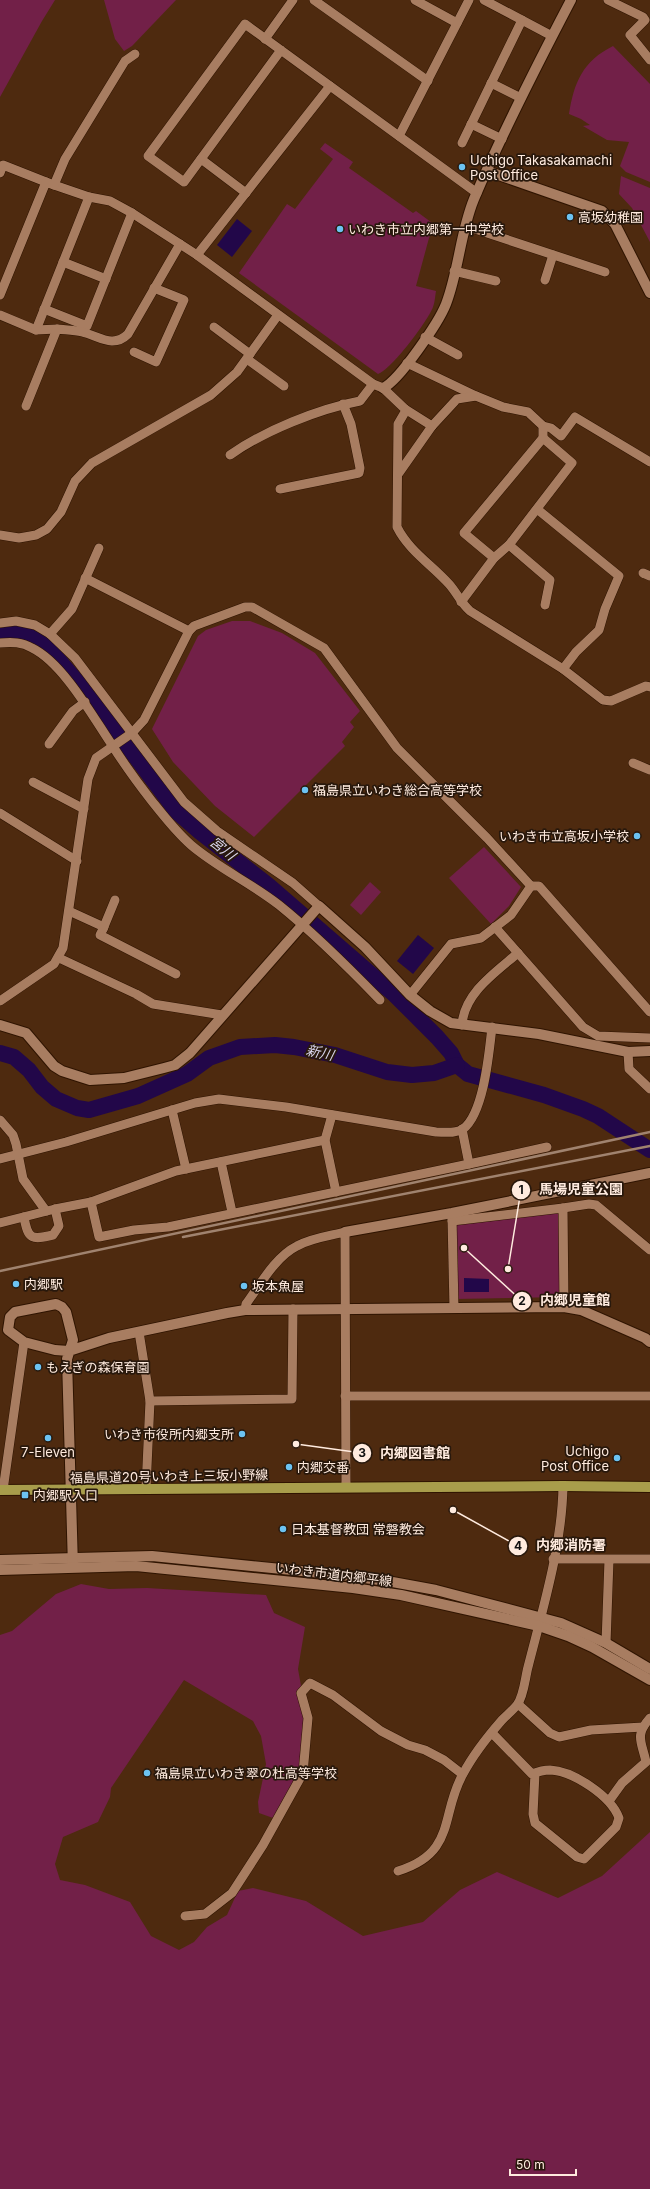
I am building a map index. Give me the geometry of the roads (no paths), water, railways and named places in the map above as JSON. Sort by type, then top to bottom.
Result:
[{"type":"main road","name":"福島県道20号いわき上三坂小野線","points":[[2,1490],[346,1486],[563,1486],[650,1488]]},
{"type":"street","points":[[265,39],[293,0]]},
{"type":"street","points":[[415,0],[457,23]]},
{"type":"street","points":[[399,136],[469,0]]},
{"type":"street","points":[[484,0],[552,36]]},
{"type":"street","points":[[230,455],[250,441],[342,404],[360,401],[378,386],[394,381],[425,338],[446,304],[466,226],[477,193],[521,98],[571,0]]},
{"type":"street","points":[[608,0],[643,17],[645,20],[630,35],[650,60]]},
{"type":"street","points":[[316,1],[428,81]]},
{"type":"street","points":[[462,143],[522,20]]},
{"type":"street","points":[[281,50],[184,182],[148,156],[245,24],[265,39],[281,50],[477,193]]},
{"type":"street","points":[[0,295],[50,183],[125,61],[135,54]]},
{"type":"street","points":[[491,83],[521,98]]},
{"type":"street","points":[[197,255],[330,86]]},
{"type":"street","points":[[471,124],[502,139]]},
{"type":"street","points":[[201,159],[246,193]]},
{"type":"street","points":[[0,173],[3,165],[89,197],[110,201],[197,255],[378,386],[405,409],[432,426]]},
{"type":"street","points":[[487,171],[602,211],[609,216],[615,224],[650,293]]},
{"type":"street","points":[[36,330],[89,197]]},
{"type":"street","points":[[44,309],[87,326],[132,214]]},
{"type":"street","points":[[466,226],[606,272]]},
{"type":"street","points":[[0,315],[36,330],[57,329],[82,332],[110,342],[122,340],[128,334],[180,244]]},
{"type":"street","points":[[545,280],[553,255]]},
{"type":"street","points":[[63,262],[106,279]]},
{"type":"street","points":[[454,271],[496,280]]},
{"type":"street","points":[[134,352],[156,362],[184,300],[154,288]]},
{"type":"street","points":[[0,535],[19,538],[36,535],[46,529],[61,512],[75,481],[92,463],[211,395],[227,382],[248,357],[278,315]]},
{"type":"street","points":[[214,327],[284,386]]},
{"type":"street","points":[[26,406],[57,329]]},
{"type":"street","points":[[425,338],[458,355]]},
{"type":"street","points":[[407,363],[476,396],[503,407],[528,412],[543,426],[551,428],[561,436],[575,417],[650,462]]},
{"type":"street","points":[[399,473],[432,426],[457,399],[476,396]]},
{"type":"street","points":[[280,489],[359,473],[360,468],[351,424],[342,404]]},
{"type":"street","points":[[405,409],[405,412],[398,424],[399,473],[397,527],[414,552],[450,585],[461,602],[470,611],[563,669],[595,696],[606,702],[649,686]]},
{"type":"street","points":[[494,558],[464,533],[543,438],[543,426]]},
{"type":"street","points":[[461,602],[494,558],[509,545],[572,464],[543,438]]},
{"type":"street","points":[[537,509],[619,576],[605,609],[599,630],[576,652],[563,669]]},
{"type":"street","points":[[509,545],[550,580],[546,605]]},
{"type":"street","points":[[50,634],[72,609],[99,548]]},
{"type":"street","points":[[85,578],[189,631]]},
{"type":"street","points":[[0,1001],[59,958],[63,948],[88,779],[91,767],[96,758],[130,734],[150,711],[189,631],[194,626],[245,607],[252,607],[324,648],[396,748],[486,838],[530,886],[539,886],[650,1012]]},
{"type":"street","points":[[0,623],[16,621],[35,626],[50,634],[75,658],[130,734],[184,802],[202,820],[240,849],[293,884],[317,908],[365,947],[410,995],[446,1020],[492,1031],[539,1034],[628,1052],[650,1052]]},
{"type":"street","points":[[0,643],[15,642],[34,648],[65,678],[85,702],[150,799],[191,844],[279,905],[303,924],[380,1000]]},
{"type":"street","points":[[49,744],[73,711],[85,702]]},
{"type":"street","points":[[633,763],[650,770]]},
{"type":"street","points":[[32,782],[84,809]]},
{"type":"street","points":[[0,813],[77,861]]},
{"type":"street","points":[[410,995],[451,944],[480,938],[495,927],[511,915],[530,886]]},
{"type":"street","points":[[115,900],[100,935],[176,974]]},
{"type":"street","points":[[0,1025],[26,1033],[62,1071],[90,1080],[113,1080],[175,1065],[190,1053],[317,908]]},
{"type":"street","points":[[69,911],[103,929]]},
{"type":"street","points":[[495,927],[583,1027],[598,1036],[650,1038]]},
{"type":"street","points":[[462,1025],[463,1017],[478,988],[518,953]]},
{"type":"street","points":[[59,958],[136,994],[153,1004],[222,1015]]},
{"type":"street","points":[[578,1043],[583,1027]]},
{"type":"street","points":[[0,1159],[18,1153],[66,1142],[207,1100],[219,1099],[286,1107],[436,1132],[450,1133],[462,1129],[476,1113],[481,1096],[492,1031]]},
{"type":"street","points":[[628,1052],[629,1068],[650,1089]]},
{"type":"street","points":[[172,1110],[186,1169]]},
{"type":"street","points":[[332,1115],[325,1140],[336,1192]]},
{"type":"street","points":[[0,1120],[13,1135],[23,1178],[51,1210],[59,1226],[54,1235],[37,1239],[32,1238],[26,1230],[24,1217]]},
{"type":"street","points":[[462,1129],[469,1164]]},
{"type":"street","points":[[0,1223],[91,1202],[186,1169],[325,1140]]},
{"type":"street","points":[[91,1202],[99,1237],[134,1230],[168,1227],[232,1212],[336,1192],[547,1147]]},
{"type":"street","points":[[221,1162],[232,1212]]},
{"type":"street","points":[[452,1217],[650,1173]]},
{"type":"street","points":[[245,1310],[246,1304],[283,1255],[296,1246],[309,1241],[345,1232],[452,1217],[563,1208],[589,1204],[596,1205],[650,1250]]},
{"type":"street","points":[[563,1208],[564,1307]]},
{"type":"street","points":[[452,1217],[454,1308]]},
{"type":"street","points":[[345,1232],[346,1486]]},
{"type":"street","points":[[73,1562],[67,1359],[69,1351],[73,1340],[66,1312],[62,1307],[56,1304],[15,1312],[10,1317],[4,1329],[24,1342],[55,1350],[69,1351],[109,1338],[245,1310],[293,1309],[564,1307],[581,1310],[645,1338],[650,1342]]},
{"type":"street","points":[[150,1401],[292,1399],[293,1309]]},
{"type":"street","points":[[139,1332],[150,1401],[146,1488]]},
{"type":"street","points":[[2,1490],[24,1342]]},
{"type":"street","points":[[345,1396],[650,1396]]},
{"type":"street","points":[[398,1871],[409,1868],[431,1852],[440,1842],[447,1825],[462,1774],[492,1733],[518,1704],[540,1621],[553,1559],[561,1517],[563,1486]]},
{"type":"street","points":[[553,1559],[650,1559]]},
{"type":"street","name":"いわき市道内郷平線","points":[[0,1560],[73,1562],[136,1566],[353,1588],[440,1602],[540,1621],[561,1623],[606,1643],[650,1669]]},
{"type":"street","points":[[606,1643],[609,1560]]},
{"type":"street","name":"いわき市道内郷平線","points":[[0,1570],[73,1562]]},
{"type":"street","name":"いわき市道内郷平線","points":[[540,1621],[592,1647],[650,1680]]},
{"type":"street","points":[[185,1916],[205,1914],[232,1893],[263,1845],[303,1773],[308,1718],[301,1693],[310,1683],[333,1695],[381,1731],[408,1745],[426,1750],[444,1760],[462,1774]]},
{"type":"street","points":[[518,1704],[550,1733],[559,1737],[591,1730],[643,1727]]},
{"type":"street","points":[[609,1801],[622,1783],[646,1762],[640,1738],[640,1731],[650,1718]]},
{"type":"street","points":[[492,1733],[532,1774],[535,1773],[549,1770],[565,1774],[587,1784],[609,1801],[618,1813],[618,1823],[584,1859],[580,1858],[535,1823],[533,1814],[535,1773]]},
{"type":"waterway","name":"宮川","points":[[0,635],[18,632],[42,641],[93,700],[177,812],[200,832],[268,885],[395,995],[437,1037],[451,1053],[457,1065],[468,1074],[544,1095],[583,1109],[598,1116],[650,1150]]},
{"type":"waterway","name":"新川","points":[[0,1053],[14,1057],[29,1070],[42,1087],[56,1099],[77,1108],[89,1110],[138,1096],[187,1074],[209,1058],[240,1047],[275,1045],[294,1047],[335,1055],[387,1072],[412,1075],[434,1073],[457,1065]]},
{"type":"railway","points":[[0,1271],[650,1132]]},
{"type":"railway","points":[[183,1237],[650,1146]]},
{"type":"place","name":"Uchigo Takasakamachi Post Office","points":[[462,167]]},
{"type":"place","name":"高坂幼稚園","points":[[570,217]]},
{"type":"place","name":"いわき市立内郷第一中学校","points":[[340,229]]},
{"type":"place","name":"福島県立いわき総合高等学校","points":[[305,790]]},
{"type":"place","name":"いわき市立高坂小学校","points":[[637,836]]},
{"type":"place","name":"内郷児童館","points":[[464,1248]]},
{"type":"place","name":"馬場児童公園","points":[[508,1269]]},
{"type":"place","name":"内郷駅","points":[[16,1284]]},
{"type":"place","name":"坂本魚屋","points":[[244,1286]]},
{"type":"place","name":"もえぎの森保育園","points":[[38,1367]]},
{"type":"place","name":"いわき市役所内郷支所","points":[[242,1434]]},
{"type":"place","name":"7-Eleven","points":[[48,1438]]},
{"type":"place","name":"内郷図書館","points":[[296,1444]]},
{"type":"place","name":"Uchigo Post Office","points":[[617,1458]]},
{"type":"place","name":"内郷交番","points":[[289,1467]]},
{"type":"place","name":"内郷駅入口","points":[[25,1495]]},
{"type":"place","name":"内郷消防署","points":[[453,1510]]},
{"type":"place","name":"日本基督教団 常磐教会","points":[[283,1529]]},
{"type":"place","name":"福島県立いわき翠の杜高等学校","points":[[147,1773]]}]
